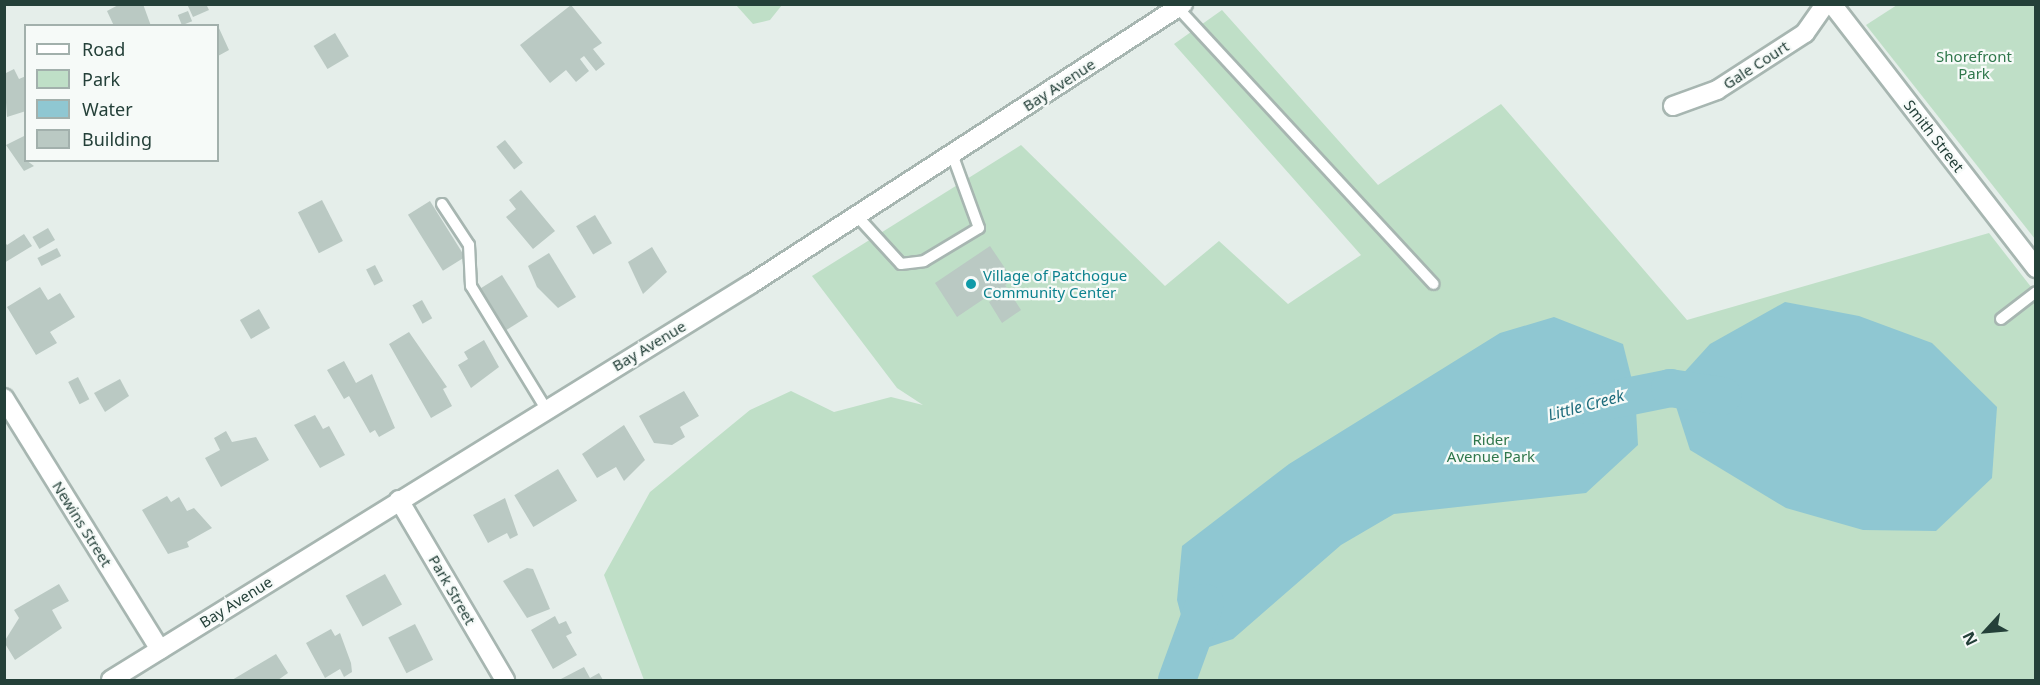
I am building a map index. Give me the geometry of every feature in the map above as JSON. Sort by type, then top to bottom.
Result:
[{"type":"street","name":"Gale Court","points":[[1673,106],[1717,90],[1805,33],[1825,4]]},
{"type":"street","name":"Smith Street","points":[[1832,4],[2036,268]]},
{"type":"street","name":"Bay Avenue","points":[[111,681],[857,216],[1171,8]]},
{"type":"street","name":"Newins Street","points":[[4,398],[160,650]]},
{"type":"street","name":"Park Street","points":[[399,500],[505,681]]},
{"type":"lane","points":[[1171,8],[1434,284]]},
{"type":"lane","points":[[857,216],[901,264],[924,261],[979,228],[952,154]]},
{"type":"lane","points":[[442,204],[470,245],[471,286],[546,409]]},
{"type":"lane","points":[[2001,319],[2036,292]]},
{"type":"green space","points":[[736,5],[782,5],[770,20],[753,24]]},
{"type":"green space","name":"Shorefront Park","points":[[1897,5],[2035,5],[2035,239],[1866,25]]},
{"type":"green space","name":"Rider Avenue Park","points":[[1222,10],[1378,185],[1501,104],[1687,320],[1989,233],[2035,292],[2035,680],[1198,680],[1188,670],[1195,680],[644,680],[604,575],[650,492],[750,410],[791,391],[834,412],[891,397],[923,405],[897,388],[812,276],[1021,145],[1165,286],[1219,241],[1288,304],[1361,255],[1174,44]]},
{"type":"water","points":[[1785,302],[1859,316],[1932,343],[1997,407],[1992,478],[1936,531],[1863,530],[1786,508],[1690,450],[1670,388],[1710,344]]},
{"type":"water","points":[[1554,317],[1623,344],[1635,392],[1638,445],[1586,493],[1394,514],[1341,545],[1233,639],[1191,653],[1177,600],[1182,546],[1289,464],[1500,333]]},
{"type":"building","points":[[120,4],[143,4],[150,24],[113,24],[107,11]]},
{"type":"building","points":[[187,4],[206,4],[209,10],[193,17]]},
{"type":"building","points":[[571,5],[602,43],[593,49],[605,64],[596,71],[584,56],[580,59],[589,71],[576,82],[566,70],[550,83],[520,45]]},
{"type":"building","points":[[188,11],[192,21],[181,24],[178,15]]},
{"type":"building","points":[[219,28],[229,50],[219,55]]},
{"type":"building","points":[[335,33],[349,56],[327,69],[314,46]]},
{"type":"building","points":[[14,69],[19,79],[24,77],[24,112],[7,117],[4,74]]},
{"type":"building","points":[[24,136],[24,162],[34,166],[24,171],[6,145]]},
{"type":"building","points":[[505,140],[523,163],[514,170],[496,147]]},
{"type":"building","points":[[521,190],[555,231],[533,249],[506,217],[516,209],[509,200]]},
{"type":"building","points":[[322,200],[343,241],[319,253],[298,212]]},
{"type":"building","points":[[430,201],[465,257],[443,271],[408,215]]},
{"type":"building","points":[[595,215],[612,243],[593,255],[576,226]]},
{"type":"building","points":[[48,228],[55,240],[39,249],[32,237]]},
{"type":"building","points":[[24,234],[32,246],[4,263],[4,241],[7,245]]},
{"type":"building","name":"Village of Patchogue Community Center","points":[[990,246],[1013,280],[1005,285],[1021,310],[1002,323],[989,302],[997,297],[994,292],[957,317],[935,283]]},
{"type":"building","points":[[652,247],[667,272],[643,294],[628,262]]},
{"type":"building","points":[[57,248],[61,256],[41,266],[37,258]]},
{"type":"building","points":[[549,253],[576,297],[558,308],[537,287],[528,266]]},
{"type":"building","points":[[375,265],[383,281],[374,286],[366,270]]},
{"type":"building","points":[[502,275],[528,317],[506,330],[480,289]]},
{"type":"building","points":[[40,287],[48,300],[60,293],[75,317],[50,332],[57,343],[36,355],[7,307]]},
{"type":"building","points":[[422,300],[432,318],[423,324],[412,305]]},
{"type":"building","points":[[259,309],[270,328],[251,339],[240,320]]},
{"type":"building","points":[[409,332],[447,387],[443,389],[452,406],[431,418],[389,344]]},
{"type":"building","points":[[484,340],[499,367],[471,388],[458,365],[468,359],[464,352]]},
{"type":"building","points":[[344,361],[356,383],[372,374],[395,428],[379,437],[375,430],[370,433],[349,396],[344,399],[327,370]]},
{"type":"building","points":[[78,377],[89,399],[80,404],[68,382]]},
{"type":"building","points":[[120,379],[129,396],[105,412],[94,393]]},
{"type":"building","points":[[684,391],[699,416],[680,427],[685,437],[672,445],[654,443],[639,416]]},
{"type":"building","points":[[315,415],[323,429],[329,426],[345,455],[320,468],[294,425]]},
{"type":"building","points":[[624,425],[645,460],[624,481],[616,467],[597,478],[582,454]]},
{"type":"building","points":[[226,431],[232,442],[256,437],[269,460],[221,487],[205,458],[220,450],[214,438]]},
{"type":"building","points":[[558,469],[577,501],[533,527],[514,495]]},
{"type":"building","points":[[167,496],[171,502],[179,497],[187,511],[194,508],[212,528],[187,542],[189,547],[168,554],[142,510]]},
{"type":"building","points":[[505,498],[518,535],[510,539],[507,533],[488,543],[473,515]]},
{"type":"building","points":[[527,568],[533,569],[550,609],[527,618],[503,581]]},
{"type":"building","points":[[385,574],[402,605],[363,626],[346,596]]},
{"type":"building","points":[[59,584],[69,601],[52,610],[62,628],[15,660],[4,642],[19,618],[14,610]]},
{"type":"building","points":[[555,616],[559,624],[566,621],[572,633],[566,636],[577,655],[553,669],[531,630]]},
{"type":"building","points":[[415,624],[433,660],[406,673],[388,638]]},
{"type":"building","points":[[331,629],[335,636],[340,633],[351,663],[352,672],[344,677],[340,669],[325,678],[306,643]]},
{"type":"building","points":[[276,654],[288,673],[278,680],[232,680]]},
{"type":"building","points":[[584,667],[590,678],[599,673],[603,680],[559,680]]},
{"type":"waterway","name":"Little Creek","points":[[1586,405],[1670,388],[1722,396]]},
{"type":"waterway","name":"Little Creek","points":[[1177,680],[1205,603]]},
{"type":"place","name":"Village of Patchogue Community Center","points":[[971,284]]}]
